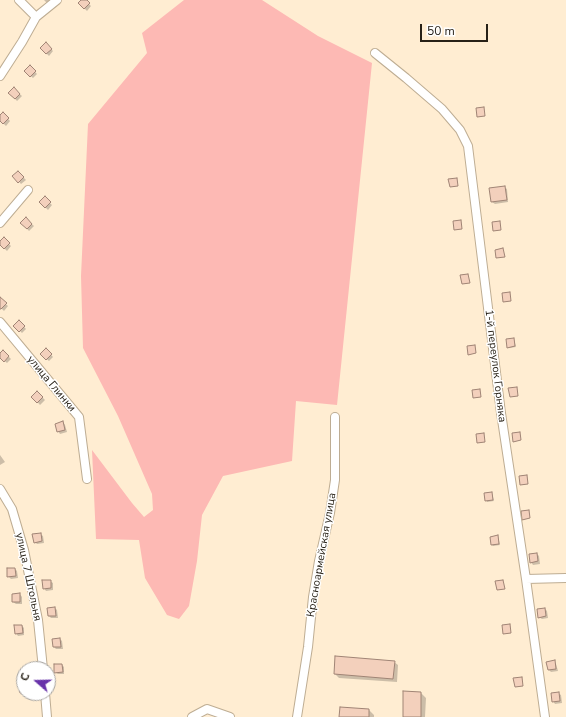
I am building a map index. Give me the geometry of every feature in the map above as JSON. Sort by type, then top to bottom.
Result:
[{"type":"street","points":[[19,0],[36,17]]},
{"type":"street","points":[[0,76],[36,17],[57,0]]},
{"type":"street","name":"1-й переулок Горняка","points":[[375,53],[442,109],[460,130],[468,146],[501,413],[545,717]]},
{"type":"street","points":[[0,223],[28,190]]},
{"type":"street","name":"улица Глинки","points":[[0,322],[79,418],[87,479]]},
{"type":"street","name":"Красноармейская улица","points":[[298,717],[308,647],[313,597],[335,480],[335,417]]},
{"type":"street","name":"улица 7 Штольня","points":[[0,489],[12,509],[24,550],[38,620],[42,661]]},
{"type":"street","points":[[526,579],[566,578]]},
{"type":"street","points":[[46,701],[47,717]]},
{"type":"street","points":[[192,717],[208,709],[230,717]]},
{"type":"shaded area","points":[[184,0],[262,0],[318,36],[372,63],[337,405],[296,401],[292,461],[223,476],[202,515],[197,561],[189,606],[179,619],[167,615],[145,578],[139,540],[96,539],[92,450],[144,517],[153,510],[152,494],[118,416],[83,348],[81,276],[88,124],[147,53],[142,33]]},
{"type":"building","points":[[81,0],[87,0],[90,3],[84,9],[78,3]]},
{"type":"building","points":[[46,42],[52,49],[46,54],[40,48]]},
{"type":"building","points":[[30,65],[36,71],[30,77],[24,71]]},
{"type":"building","points":[[14,87],[20,94],[15,99],[8,93]]},
{"type":"building","points":[[484,107],[485,116],[477,117],[476,108]]},
{"type":"building","points":[[3,112],[9,118],[3,124],[0,121],[0,115]]},
{"type":"building","points":[[18,171],[24,177],[18,183],[12,176]]},
{"type":"building","points":[[457,178],[458,186],[450,187],[448,179]]},
{"type":"building","points":[[505,186],[507,200],[491,202],[489,188]]},
{"type":"building","points":[[45,196],[51,202],[45,208],[39,202]]},
{"type":"building","points":[[26,217],[32,224],[27,229],[20,223]]},
{"type":"building","points":[[461,220],[462,229],[454,230],[453,221]]},
{"type":"building","points":[[500,221],[501,230],[493,231],[492,222]]},
{"type":"building","points":[[4,237],[10,243],[4,249],[0,245],[0,241]]},
{"type":"building","points":[[503,248],[505,257],[496,258],[495,250]]},
{"type":"building","points":[[468,274],[470,283],[462,284],[460,275]]},
{"type":"building","points":[[510,292],[511,301],[503,302],[502,293]]},
{"type":"building","points":[[0,297],[7,303],[1,309],[0,309]]},
{"type":"building","points":[[19,320],[25,326],[19,332],[13,326]]},
{"type":"building","points":[[514,338],[515,346],[507,348],[506,339]]},
{"type":"building","points":[[475,345],[476,353],[468,355],[467,346]]},
{"type":"building","points":[[46,348],[52,354],[46,360],[40,354]]},
{"type":"building","points":[[3,350],[9,356],[4,362],[0,358],[0,353]]},
{"type":"building","points":[[517,387],[518,396],[510,397],[508,388]]},
{"type":"building","points":[[480,389],[481,397],[473,398],[472,390]]},
{"type":"building","points":[[37,391],[43,397],[37,403],[31,397]]},
{"type":"building","points":[[63,421],[65,430],[57,432],[55,424]]},
{"type":"building","points":[[520,432],[521,440],[513,442],[512,433]]},
{"type":"building","points":[[484,433],[485,442],[477,443],[476,434]]},
{"type":"building","points":[[527,475],[528,484],[520,485],[519,476]]},
{"type":"building","points":[[492,492],[493,500],[485,501],[484,493]]},
{"type":"building","points":[[529,510],[530,518],[522,520],[521,511]]},
{"type":"building","points":[[41,533],[42,541],[34,543],[32,534]]},
{"type":"building","points":[[498,535],[499,544],[491,545],[490,537]]},
{"type":"building","points":[[537,553],[538,561],[530,563],[529,554]]},
{"type":"building","points":[[7,568],[15,568],[16,576],[7,577]]},
{"type":"building","points":[[42,580],[51,580],[51,588],[43,589]]},
{"type":"building","points":[[503,580],[505,589],[497,590],[495,581]]},
{"type":"building","points":[[20,593],[20,602],[12,602],[12,594]]},
{"type":"building","points":[[55,607],[56,616],[48,616],[47,608]]},
{"type":"building","points":[[545,608],[546,616],[538,618],[537,609]]},
{"type":"building","points":[[510,624],[511,633],[503,634],[502,625]]},
{"type":"building","points":[[14,625],[22,625],[23,633],[15,634]]},
{"type":"building","points":[[60,638],[61,647],[53,647],[52,639]]},
{"type":"building","points":[[335,656],[395,661],[393,679],[334,674]]},
{"type":"building","points":[[555,660],[556,669],[548,670],[546,662]]},
{"type":"building","points":[[56,664],[62,664],[63,672],[56,673]]},
{"type":"building","points":[[522,677],[523,686],[515,687],[513,678]]},
{"type":"building","points":[[403,691],[421,692],[421,717],[403,717]]},
{"type":"building","points":[[559,692],[560,701],[552,702],[551,693]]},
{"type":"building","points":[[340,707],[369,709],[369,717],[339,717]]}]
